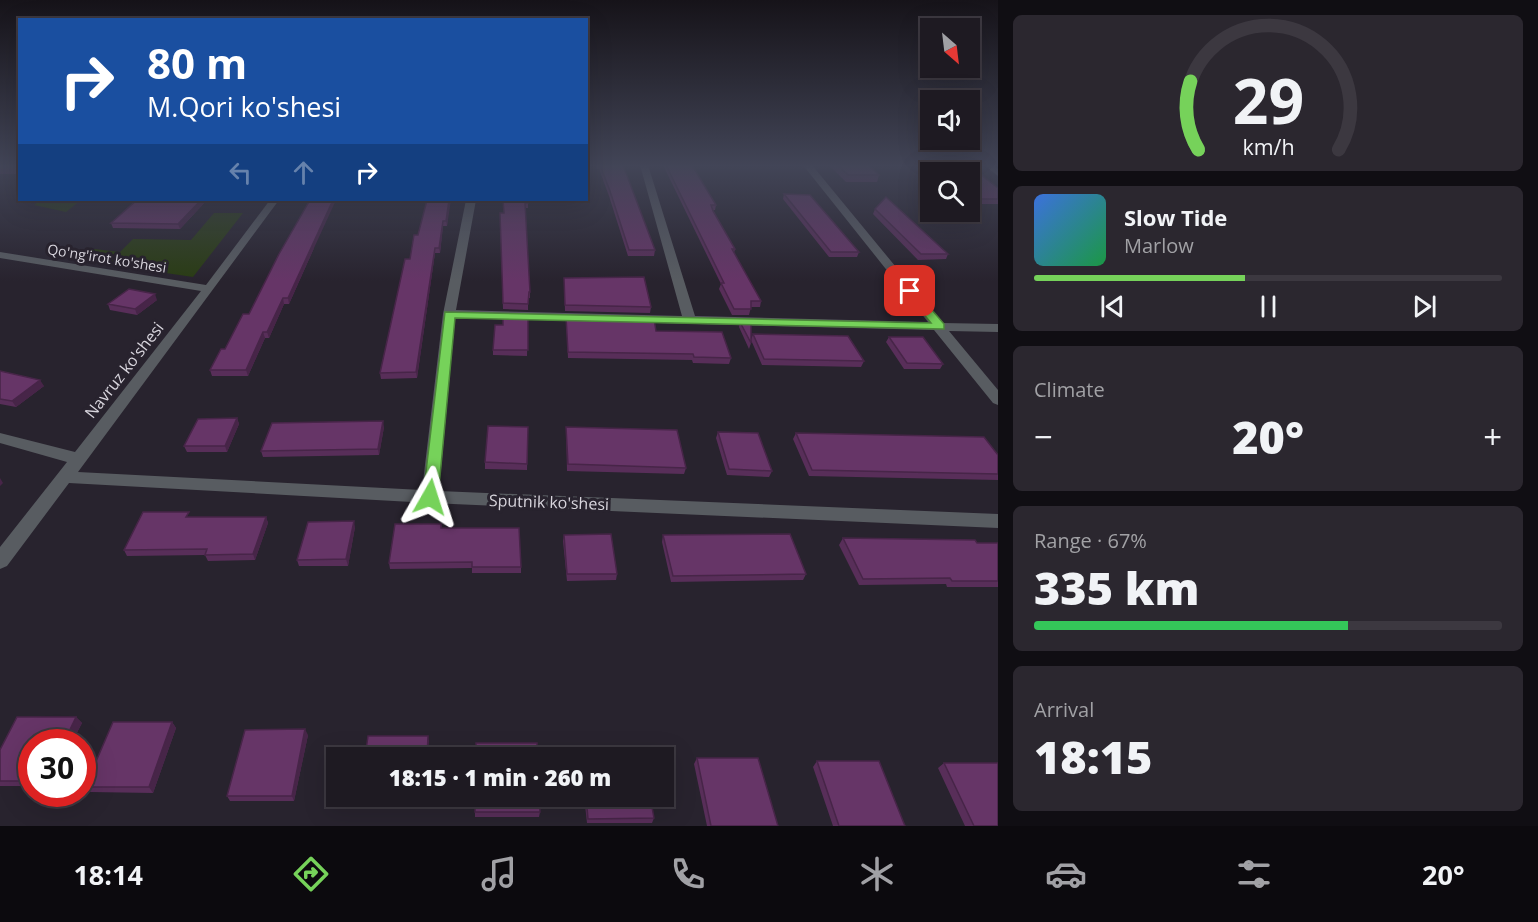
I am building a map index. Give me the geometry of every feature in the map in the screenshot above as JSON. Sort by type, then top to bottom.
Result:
[{"type":"street","name":"Navruz ko'shesi","points":[[0,561],[272,204]]},
{"type":"street","points":[[430,497],[449,314],[470,204]]},
{"type":"street","points":[[655,204],[689,319]]},
{"type":"street","points":[[839,204],[998,400]]},
{"type":"street","name":"Qo'ng'irot ko'shesi","points":[[0,255],[209,289]]},
{"type":"street","points":[[449,314],[998,328]]},
{"type":"street","points":[[0,438],[79,459]]},
{"type":"street","name":"Sputnik ko'shesi","points":[[65,477],[430,497],[998,520]]},
{"type":"green space","points":[[36,204],[77,204],[66,212],[34,205]]},
{"type":"green space","points":[[214,213],[243,213],[193,277],[77,260],[94,249],[120,252],[133,239],[191,240]]},
{"type":"building","points":[[133,204],[198,204],[178,224],[111,223]]},
{"type":"building","points":[[308,204],[331,204],[288,298],[283,298],[267,332],[263,332],[246,370],[210,370],[221,349],[225,349],[243,314],[249,314]]},
{"type":"building","points":[[426,204],[448,204],[439,248],[435,248],[416,372],[380,373],[405,259],[410,259],[414,235],[418,235]]},
{"type":"building","points":[[503,204],[525,204],[530,292],[528,304],[503,303],[500,213],[504,213]]},
{"type":"building","points":[[614,204],[638,204],[655,250],[629,250]]},
{"type":"building","points":[[685,204],[715,204],[711,205],[713,211],[761,301],[751,301],[751,309],[734,309],[721,283],[724,283]]},
{"type":"building","points":[[792,204],[817,204],[859,252],[831,252]]},
{"type":"building","points":[[880,204],[893,204],[948,254],[921,254],[875,209]]},
{"type":"building","points":[[644,277],[651,307],[565,305],[564,278]]},
{"type":"building","points":[[129,289],[155,294],[135,309],[108,304]]},
{"type":"building","points":[[503,316],[528,316],[528,350],[493,350],[495,325],[503,325]]},
{"type":"building","points":[[566,317],[654,319],[656,331],[722,332],[731,358],[694,357],[693,354],[568,352]]},
{"type":"building","points":[[740,322],[751,322],[751,343]]},
{"type":"building","points":[[753,334],[848,336],[864,361],[764,359]]},
{"type":"building","points":[[889,337],[923,337],[943,364],[907,363]]},
{"type":"building","points":[[0,371],[40,380],[12,401],[0,399]]},
{"type":"building","points":[[237,418],[225,446],[184,446],[198,419]]},
{"type":"building","points":[[383,421],[378,449],[261,451],[272,423]]},
{"type":"building","points":[[488,426],[528,427],[527,464],[485,462]]},
{"type":"building","points":[[566,427],[677,430],[686,468],[568,464]]},
{"type":"building","points":[[718,432],[758,433],[772,471],[729,469]]},
{"type":"building","points":[[796,433],[984,437],[998,455],[998,474],[812,470]]},
{"type":"building","points":[[143,512],[189,512],[186,517],[266,517],[253,554],[205,555],[207,549],[124,550]]},
{"type":"building","points":[[354,521],[346,559],[297,560],[308,522]]},
{"type":"building","points":[[395,524],[441,524],[441,528],[519,528],[521,567],[472,567],[472,562],[389,563]]},
{"type":"building","points":[[611,534],[617,574],[567,574],[564,535]]},
{"type":"building","points":[[790,534],[806,574],[673,576],[663,535]]},
{"type":"building","points":[[843,538],[975,540],[977,543],[998,543],[998,581],[952,581],[950,578],[863,579]]},
{"type":"building","points":[[17,717],[76,717],[70,729],[18,729],[18,781],[0,781],[0,750]]},
{"type":"building","points":[[113,722],[172,722],[149,787],[96,787],[96,761]]},
{"type":"building","points":[[305,729],[292,796],[227,796],[245,730]]},
{"type":"building","points":[[368,736],[428,736],[428,747],[366,747]]},
{"type":"building","points":[[476,743],[537,743],[537,747],[476,747]]},
{"type":"building","points":[[697,758],[758,758],[778,826],[711,826]]},
{"type":"building","points":[[817,761],[879,761],[905,826],[839,826]]},
{"type":"building","points":[[944,763],[998,763],[998,826],[974,826]]},
{"type":"building","points":[[475,807],[540,807],[540,812],[475,812]]},
{"type":"building","points":[[587,807],[652,807],[654,818],[588,819]]},
{"type":"route","points":[[430,497],[449,314],[940,327],[910,291]]}]
